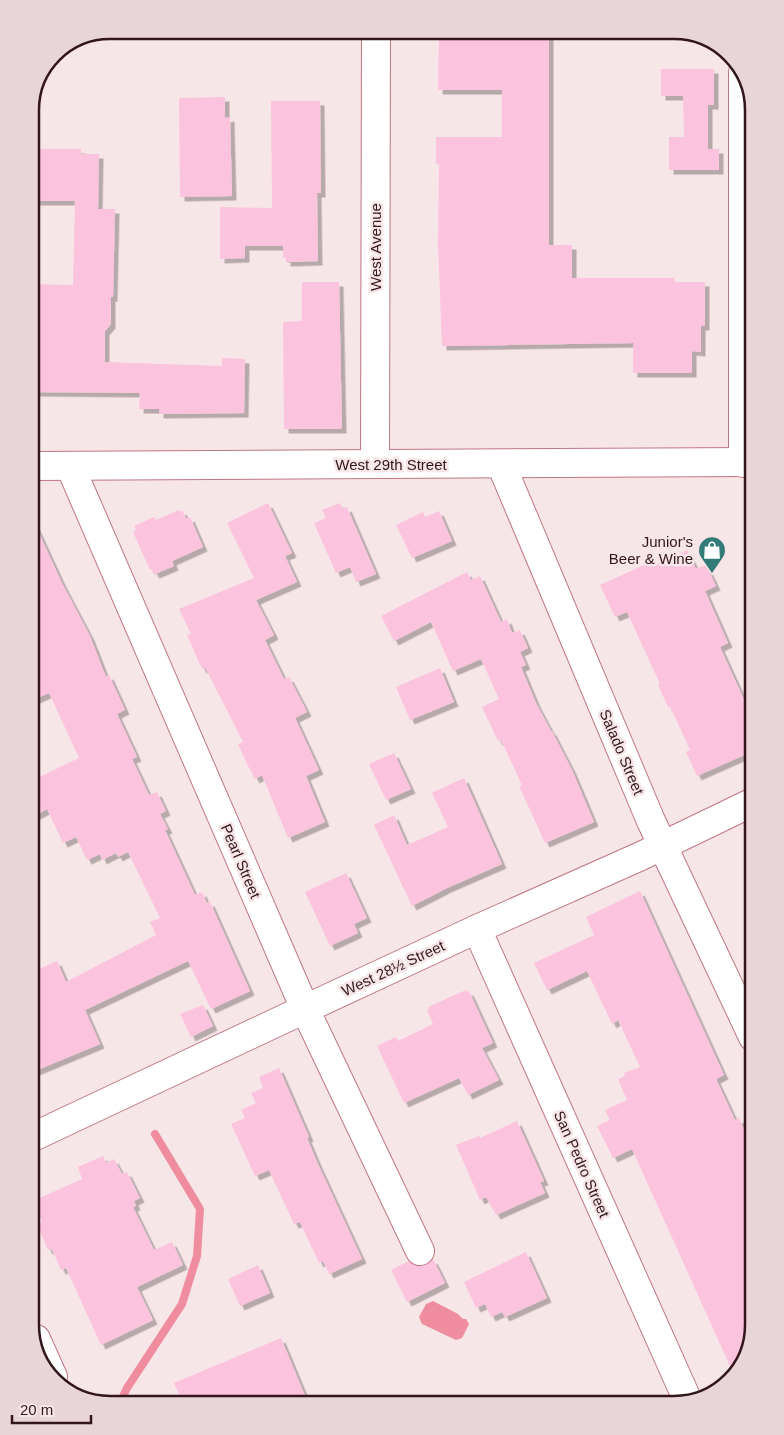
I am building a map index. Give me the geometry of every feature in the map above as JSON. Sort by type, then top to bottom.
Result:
[{"type":"street","name":"West Avenue","points":[[375,464],[376,39]]},
{"type":"street","points":[[743,93],[745,332]]},
{"type":"street","name":"West 29th Street","points":[[39,466],[745,462]]},
{"type":"street","name":"Salado Street","points":[[501,464],[663,845],[745,1020]]},
{"type":"street","name":"Pearl Street","points":[[70,466],[305,1009],[420,1251]]},
{"type":"street","name":"West 28½ Street","points":[[39,1134],[477,929],[745,807]]},
{"type":"street","name":"San Pedro Street","points":[[477,929],[685,1395]]},
{"type":"shaded area","points":[[433,1301],[466,1319],[469,1324],[462,1338],[456,1340],[422,1324],[419,1317],[426,1304]]},
{"type":"building","points":[[439,39],[549,39],[549,245],[572,245],[572,278],[674,278],[675,282],[705,282],[705,326],[701,326],[701,352],[692,351],[692,373],[633,373],[633,343],[442,346],[438,244],[439,164],[436,164],[436,137],[502,137],[502,90],[438,90]]},
{"type":"building","points":[[661,69],[714,69],[714,105],[708,105],[708,149],[719,149],[719,170],[669,170],[669,137],[684,137],[683,96],[661,96]]},
{"type":"building","points":[[225,97],[225,118],[230,117],[232,196],[180,197],[179,98]]},
{"type":"building","points":[[271,101],[320,101],[321,193],[317,193],[318,261],[286,262],[286,258],[283,258],[283,246],[245,246],[245,258],[220,259],[220,207],[272,208]]},
{"type":"building","points":[[39,149],[81,149],[81,154],[99,154],[98,209],[115,209],[113,297],[111,297],[111,324],[105,331],[105,362],[222,366],[222,358],[245,359],[244,413],[159,414],[159,409],[139,409],[140,393],[39,392],[39,284],[73,285],[75,201],[39,201]]},
{"type":"building","points":[[302,282],[339,282],[342,429],[284,429],[283,322],[302,321]]},
{"type":"building","points":[[268,503],[292,553],[285,556],[297,582],[256,600],[274,635],[265,640],[284,679],[289,677],[307,712],[295,718],[319,770],[306,776],[325,822],[288,838],[262,775],[255,779],[246,762],[238,744],[243,742],[205,667],[202,669],[187,635],[191,634],[179,609],[254,578],[227,523]]},
{"type":"building","points":[[340,503],[343,509],[347,507],[376,574],[356,582],[350,567],[336,573],[314,523],[326,518],[322,510]]},
{"type":"building","points":[[179,510],[180,512],[182,510],[186,519],[190,517],[203,547],[172,561],[174,566],[155,574],[152,569],[150,570],[133,532],[136,530],[134,526],[154,517],[156,520]]},
{"type":"building","points":[[439,511],[452,541],[412,558],[396,525],[423,512],[425,517]]},
{"type":"building","points":[[39,533],[62,583],[90,636],[106,677],[109,675],[125,710],[117,714],[137,757],[132,759],[149,795],[157,792],[166,811],[160,814],[168,829],[165,830],[195,895],[202,892],[207,903],[210,902],[250,991],[211,1009],[188,961],[85,1010],[100,1044],[39,1069],[39,969],[57,961],[66,982],[156,935],[150,922],[160,918],[128,852],[118,857],[116,853],[102,860],[100,854],[87,860],[76,837],[63,843],[47,809],[39,813],[39,777],[79,758],[49,693],[39,697]]},
{"type":"building","points":[[687,550],[696,569],[706,565],[716,586],[705,591],[728,643],[720,647],[745,702],[745,755],[697,776],[686,752],[690,750],[670,706],[668,707],[658,685],[660,684],[627,612],[615,617],[600,585],[651,562],[653,567]]},
{"type":"building","points":[[467,572],[471,580],[480,576],[501,622],[507,619],[512,633],[520,630],[528,648],[520,652],[526,665],[521,667],[536,703],[572,770],[594,822],[545,843],[519,786],[522,785],[501,740],[498,741],[482,707],[499,699],[481,659],[453,671],[431,622],[394,641],[381,616]]},
{"type":"building","points":[[440,668],[454,702],[410,720],[396,687]]},
{"type":"building","points":[[394,753],[411,789],[386,800],[369,764]]},
{"type":"building","points":[[464,778],[502,864],[447,888],[412,906],[374,825],[394,815],[407,845],[448,827],[432,793]]},
{"type":"building","points":[[346,873],[367,918],[354,924],[358,933],[330,946],[305,892]]},
{"type":"building","points":[[640,891],[724,1075],[716,1079],[735,1120],[739,1118],[745,1132],[745,1335],[738,1357],[731,1368],[632,1149],[613,1158],[597,1126],[610,1120],[605,1110],[627,1100],[618,1079],[625,1076],[624,1073],[640,1067],[618,1020],[612,1024],[587,971],[547,990],[534,963],[594,935],[586,917]]},
{"type":"building","points":[[466,990],[467,992],[469,991],[493,1043],[482,1048],[499,1080],[468,1095],[459,1078],[404,1103],[377,1046],[396,1037],[398,1041],[433,1024],[427,1010],[429,1009],[428,1007]]},
{"type":"building","points":[[203,1005],[213,1026],[191,1037],[180,1014]]},
{"type":"building","points":[[279,1068],[309,1137],[307,1138],[318,1164],[362,1259],[329,1274],[323,1261],[319,1263],[300,1222],[294,1224],[269,1170],[255,1176],[231,1124],[245,1118],[241,1110],[256,1103],[251,1093],[263,1088],[259,1077]]},
{"type":"building","points":[[517,1121],[544,1181],[540,1182],[545,1193],[496,1215],[486,1197],[480,1200],[456,1145],[479,1136],[480,1138]]},
{"type":"building","points":[[103,1156],[106,1163],[114,1159],[122,1174],[127,1172],[140,1198],[134,1201],[136,1206],[133,1207],[154,1250],[172,1242],[183,1265],[137,1287],[153,1320],[101,1345],[66,1268],[61,1270],[52,1249],[48,1250],[39,1230],[39,1224],[42,1222],[39,1216],[39,1198],[82,1179],[78,1167]]},
{"type":"building","points":[[526,1252],[547,1298],[505,1317],[502,1312],[491,1317],[485,1304],[476,1308],[464,1282]]},
{"type":"building","points":[[433,1259],[445,1283],[407,1302],[391,1270],[409,1261],[418,1266],[426,1265]]},
{"type":"building","points":[[258,1265],[270,1293],[240,1306],[228,1279]]},
{"type":"building","points":[[281,1338],[305,1396],[180,1396],[174,1383]]},
{"type":"waterway","points":[[123,1396],[182,1304],[197,1256],[200,1209],[155,1134]]},
{"type":"place","name":"Junior's Beer & Wine","points":[[712,574]]}]
